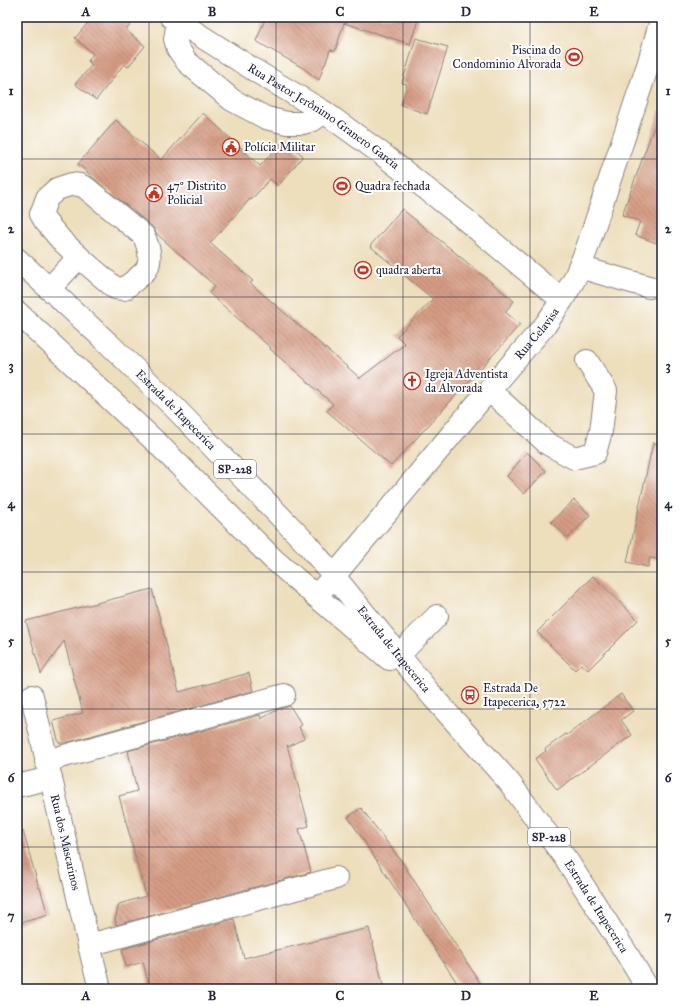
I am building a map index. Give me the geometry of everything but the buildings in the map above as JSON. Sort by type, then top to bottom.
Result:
[{"type":"street","name":"Rua Celavisa","points":[[316,596],[546,324],[574,280],[586,251],[629,123],[662,17]]},
{"type":"street","points":[[175,20],[175,39],[178,49],[187,62],[232,100],[266,118],[287,123],[303,123],[313,120],[324,112]]},
{"type":"street","name":"Rua Pastor Jerônimo Granero Garcia","points":[[175,20],[324,112],[382,154],[466,220],[562,300]]},
{"type":"street","points":[[72,184],[80,185],[86,188],[144,236],[148,246],[150,258],[146,269],[124,289],[115,288],[79,256],[61,240],[41,214],[47,198],[57,189],[72,184]]},
{"type":"street","points":[[50,289],[79,256]]},
{"type":"street","name":"Estrada de Itapecerica","points":[[17,259],[109,344],[175,408],[306,543],[433,697],[509,782],[568,862],[648,989]]},
{"type":"street","points":[[579,267],[649,287]]},
{"type":"street","name":"Estrada de Itapecerica","points":[[17,312],[157,444],[273,559],[433,697]]},
{"type":"street","points":[[489,390],[548,444],[574,458],[595,452],[601,431],[606,391],[587,361]]},
{"type":"street","points":[[399,655],[438,616]]},
{"type":"street","points":[[17,786],[48,769],[284,695]]},
{"type":"street","name":"Rua dos Mascarinos","points":[[32,696],[100,989]]},
{"type":"street","points":[[89,945],[336,878]]},
{"type":"place","name":"Piscina do Condominio Alvorada","points":[[574,57]]},
{"type":"place","name":"Polícia Militar","points":[[231,147]]},
{"type":"place","name":"Quadra fechada","points":[[342,186]]},
{"type":"place","name":"47º Distrito Policial","points":[[154,193]]},
{"type":"place","name":"quadra aberta","points":[[363,270]]},
{"type":"place","name":"Igreja Adventista da Alvorada","points":[[412,381]]},
{"type":"place","name":"Estrada De Itapecerica, 5722","points":[[470,695]]}]
